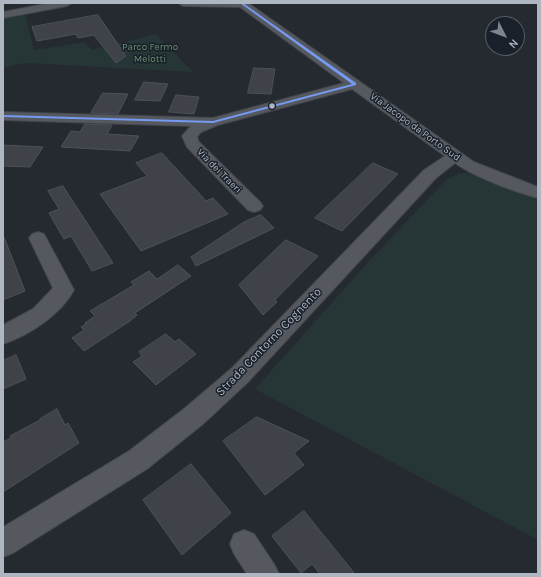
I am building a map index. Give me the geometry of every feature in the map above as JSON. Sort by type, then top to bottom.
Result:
[{"type":"street","points":[[3,16],[67,3]]},
{"type":"street","points":[[183,3],[242,4]]},
{"type":"street","name":"Via Jacopo da Porto Sud","points":[[242,4],[468,165],[492,176],[538,193]]},
{"type":"street","name":"Via dei Traeri","points":[[254,206],[192,144],[189,136],[196,129],[213,122],[355,84]]},
{"type":"street","name":"Via dei Traeri","points":[[3,116],[213,122]]},
{"type":"street","name":"Strada Contorno Cognento","points":[[3,543],[138,460],[194,416],[240,375],[430,174],[455,156]]},
{"type":"street","points":[[3,334],[40,315],[64,290],[38,238]]},
{"type":"street","points":[[244,544],[264,574]]},
{"type":"green space","name":"Parco Fermo Melotti","points":[[25,13],[34,50],[85,42],[92,50],[156,34],[193,72],[25,63],[3,68],[3,17]]},
{"type":"green space","points":[[470,172],[490,182],[538,198],[538,540],[255,389],[369,261],[446,180],[458,174]]},
{"type":"building","points":[[98,15],[126,56],[116,63],[94,35],[78,38],[76,34],[37,41],[32,27]]},
{"type":"building","points":[[254,68],[275,69],[271,94],[248,93]]},
{"type":"building","points":[[144,82],[168,84],[160,101],[135,100]]},
{"type":"building","points":[[103,93],[128,94],[118,114],[91,113]]},
{"type":"building","points":[[176,95],[199,97],[194,114],[169,112]]},
{"type":"building","points":[[85,124],[112,125],[107,134],[139,136],[130,151],[61,147],[71,131],[80,132]]},
{"type":"building","points":[[3,145],[43,147],[30,167],[3,166]]},
{"type":"building","points":[[162,153],[206,201],[213,198],[228,214],[141,251],[100,194],[147,176],[136,163]]},
{"type":"building","points":[[373,163],[398,174],[342,231],[315,218]]},
{"type":"building","points":[[63,186],[113,263],[92,271],[71,236],[64,239],[49,213],[59,209],[48,191]]},
{"type":"building","points":[[261,215],[274,228],[196,266],[191,257],[244,222]]},
{"type":"building","points":[[3,237],[25,291],[3,300]]},
{"type":"building","points":[[286,240],[318,256],[275,300],[277,302],[263,315],[239,285]]},
{"type":"building","points":[[178,265],[191,276],[135,313],[137,315],[130,321],[84,351],[72,338],[84,330],[81,327],[95,316],[90,311],[134,285],[131,282],[149,271],[157,279]]},
{"type":"building","points":[[166,334],[175,342],[179,339],[196,354],[156,385],[133,362],[142,356],[139,352]]},
{"type":"building","points":[[16,355],[26,379],[3,389],[3,361]]},
{"type":"building","points":[[57,409],[65,425],[68,423],[79,443],[3,492],[3,442],[11,438],[10,436]]},
{"type":"building","points":[[257,417],[309,441],[294,453],[304,465],[265,495],[223,441]]},
{"type":"building","points":[[191,464],[231,513],[182,555],[143,500]]},
{"type":"building","points":[[304,511],[355,574],[320,574],[312,564],[301,573],[272,536]]},
{"type":"transit line","points":[[241,3],[355,84]]},
{"type":"transit line","points":[[3,116],[213,122],[355,84]]}]
